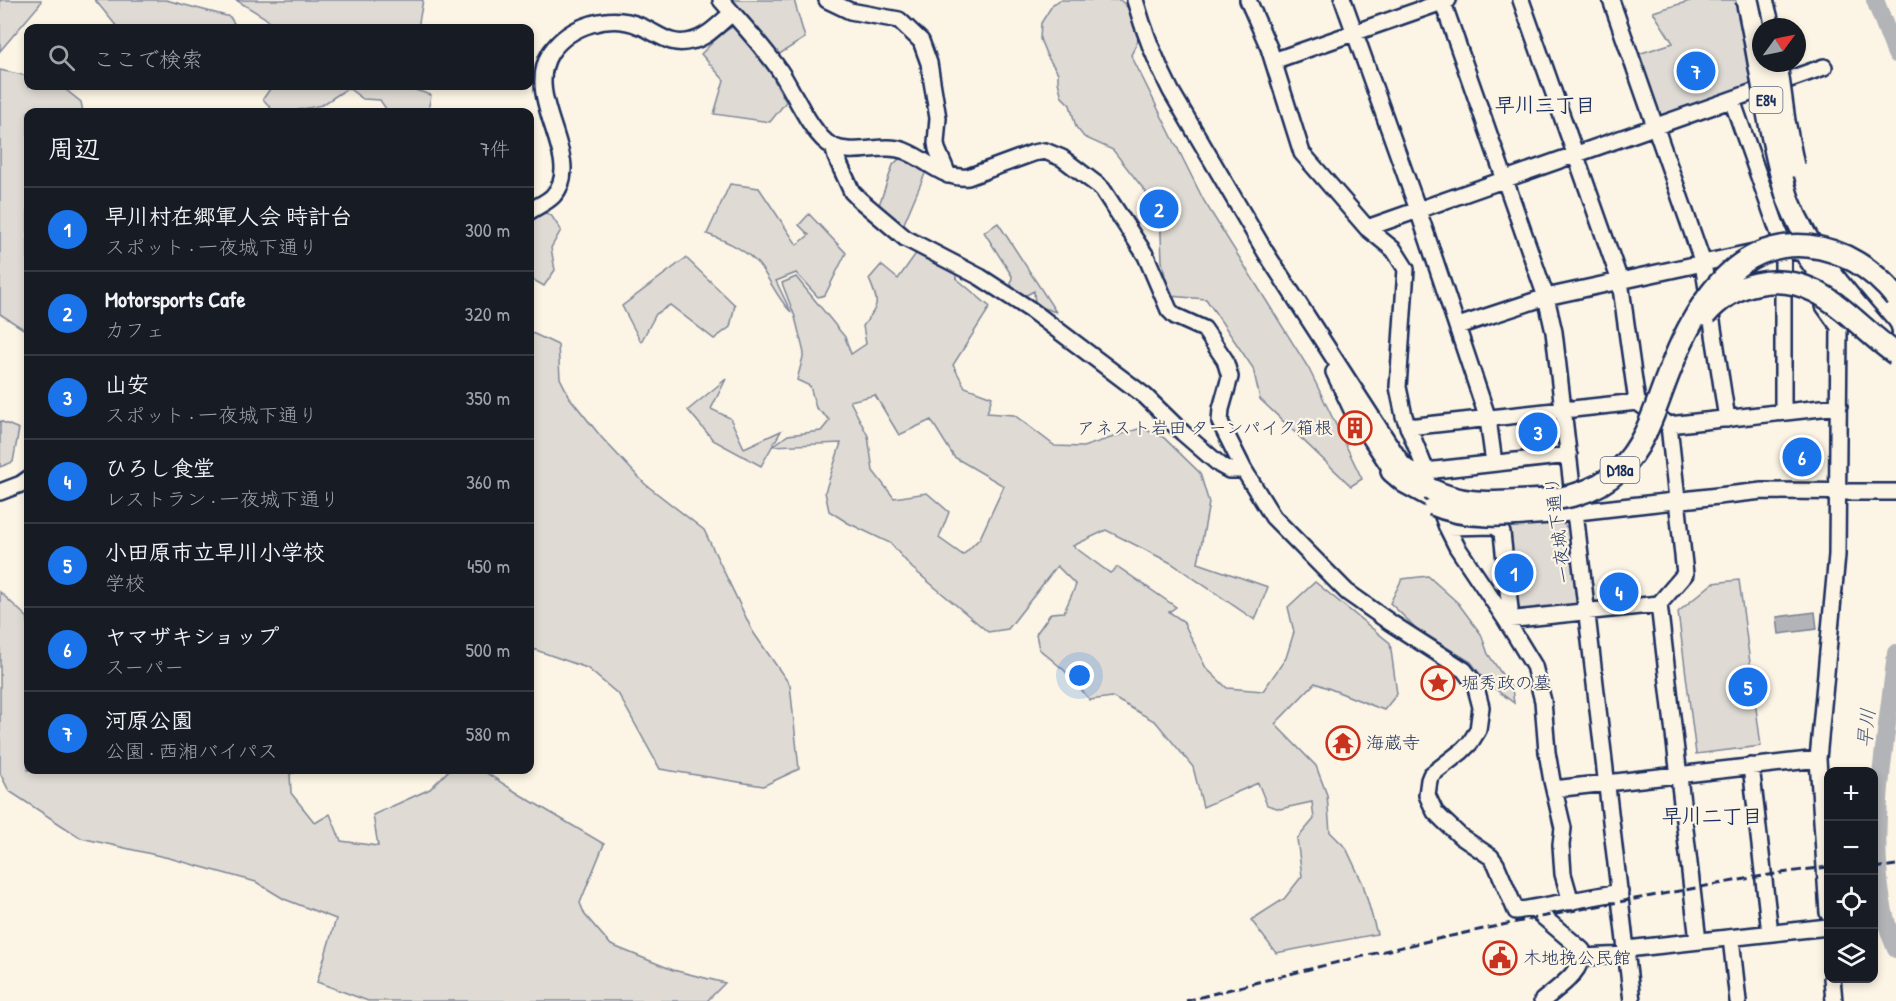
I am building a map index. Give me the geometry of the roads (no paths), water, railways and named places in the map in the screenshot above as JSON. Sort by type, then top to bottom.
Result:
[{"type":"highway","name":"E84","points":[[1747,0],[1774,150],[1793,212],[1807,240],[1835,281],[1896,353]]},
{"type":"highway","points":[[1762,0],[1767,18]]},
{"type":"highway","name":"E84","points":[[1777,72],[1788,146],[1807,207],[1834,257],[1896,332]]},
{"type":"highway","name":"D18a","points":[[1397,468],[1429,489],[1450,498],[1473,503],[1554,500],[1578,495],[1609,478],[1631,458],[1644,437],[1686,330],[1700,308],[1718,283],[1733,269],[1761,253],[1786,246],[1802,246],[1839,254],[1869,271],[1896,297]]},
{"type":"highway","points":[[1429,489],[1466,508],[1557,506],[1584,499],[1610,486],[1624,475],[1645,447],[1702,318],[1724,298],[1740,288],[1780,282],[1807,287],[1837,304],[1881,344],[1896,353]]},
{"type":"street","points":[[721,0],[779,70],[819,136],[833,146],[848,150],[901,149],[948,175],[961,178],[1045,151],[1062,158],[1099,186],[1146,256],[1169,310],[1175,316],[1204,329],[1225,360],[1230,377],[1220,422],[1244,470],[1273,517],[1338,584],[1358,601],[1464,670],[1475,684],[1480,700],[1481,715],[1478,730],[1470,742],[1431,775],[1427,795],[1435,812],[1460,836],[1491,857],[1516,911],[1620,892]]},
{"type":"street","points":[[827,0],[850,11],[899,20],[921,41],[929,63],[938,118],[937,149],[948,175]]},
{"type":"street","name":"D18a","points":[[1135,0],[1157,64],[1182,112],[1320,338],[1352,410],[1397,468]]},
{"type":"street","points":[[1248,0],[1273,61],[1289,118],[1302,153],[1367,228],[1394,250],[1406,269],[1398,387],[1404,416],[1429,489],[1456,547],[1534,666],[1543,701],[1547,752],[1563,828],[1561,845],[1563,874],[1571,902]]},
{"type":"street","points":[[1343,0],[1458,326],[1488,419],[1494,463]]},
{"type":"street","points":[[1521,0],[1620,281],[1637,402]]},
{"type":"street","points":[[1611,0],[1703,263],[1727,419]]},
{"type":"street","points":[[1273,61],[1444,1]]},
{"type":"street","name":"一夜城下通り","points":[[1444,1],[1545,297],[1554,332],[1632,1001]]},
{"type":"street","points":[[534,208],[557,191],[564,176],[563,164],[542,84],[548,58],[560,41],[581,28],[614,20],[628,21],[642,26],[669,41],[690,42],[705,34],[732,13]]},
{"type":"street","points":[[1367,228],[1824,67]]},
{"type":"street","points":[[1732,100],[1783,248],[1783,412]]},
{"type":"street","points":[[833,146],[836,158],[852,192],[905,238],[980,278],[1031,310],[1145,396],[1220,465],[1229,470],[1244,470]]},
{"type":"street","points":[[1458,326],[1545,297],[1783,248],[1802,253],[1826,287],[1824,306],[1839,327],[1839,406],[1844,491],[1818,759],[1826,875]]},
{"type":"street","points":[[1408,427],[1637,402],[1669,425],[1839,406]]},
{"type":"street","points":[[1506,620],[1659,604],[1685,574],[1669,425]]},
{"type":"street","points":[[1429,489],[1494,463],[1569,455]]},
{"type":"street","points":[[0,492],[24,482]]},
{"type":"street","points":[[1429,489],[1452,490],[1469,494],[1548,492],[1573,488]]},
{"type":"street","points":[[1429,489],[1446,513],[1490,518],[1551,515],[1762,491],[1896,492]]},
{"type":"street","points":[[1448,527],[1496,526],[1502,533],[1510,609],[1506,620]]},
{"type":"street","points":[[1659,604],[1698,941]]},
{"type":"street","points":[[1554,789],[1818,759]]},
{"type":"street","points":[[1751,766],[1770,933]]},
{"type":"street","points":[[1534,909],[1582,950],[1582,957],[1573,975],[1542,1001]]},
{"type":"street","points":[[1582,957],[1698,941],[1824,927]]},
{"type":"street","points":[[1731,938],[1738,1001]]},
{"type":"street","points":[[1832,983],[1834,1001]]},
{"type":"waterway","name":"早川","points":[[1875,0],[1896,54]]},
{"type":"waterway","name":"早川","points":[[1896,653],[1882,764],[1877,843],[1879,881],[1885,916],[1896,949]]},
{"type":"railway","points":[[1878,867],[1896,865]]},
{"type":"railway","points":[[1186,1001],[1362,956],[1480,930],[1721,883],[1824,868]]},
{"type":"place","name":"河原公園","points":[[1696,71]]},
{"type":"place","name":"Motorsports Cafe","points":[[1159,209]]},
{"type":"place","name":"アネスト岩田 ターンパイク箱根","points":[[1355,428]]},
{"type":"place","name":"山安","points":[[1538,432]]},
{"type":"place","name":"ヤマザキショップ","points":[[1802,457]]},
{"type":"place","name":"早川村在郷軍人会 時計台","points":[[1514,573]]},
{"type":"place","name":"ひろし食堂","points":[[1619,592]]},
{"type":"place","name":"堀秀政の墓","points":[[1438,683]]},
{"type":"place","name":"小田原市立早川小学校","points":[[1748,687]]},
{"type":"place","name":"海蔵寺","points":[[1343,743]]},
{"type":"place","name":"木地挽公民館","points":[[1500,958]]},
{"type":"district","name":"早川三丁目","points":[[1545,105]]},
{"type":"district","name":"早川二丁目","points":[[1712,816]]}]
